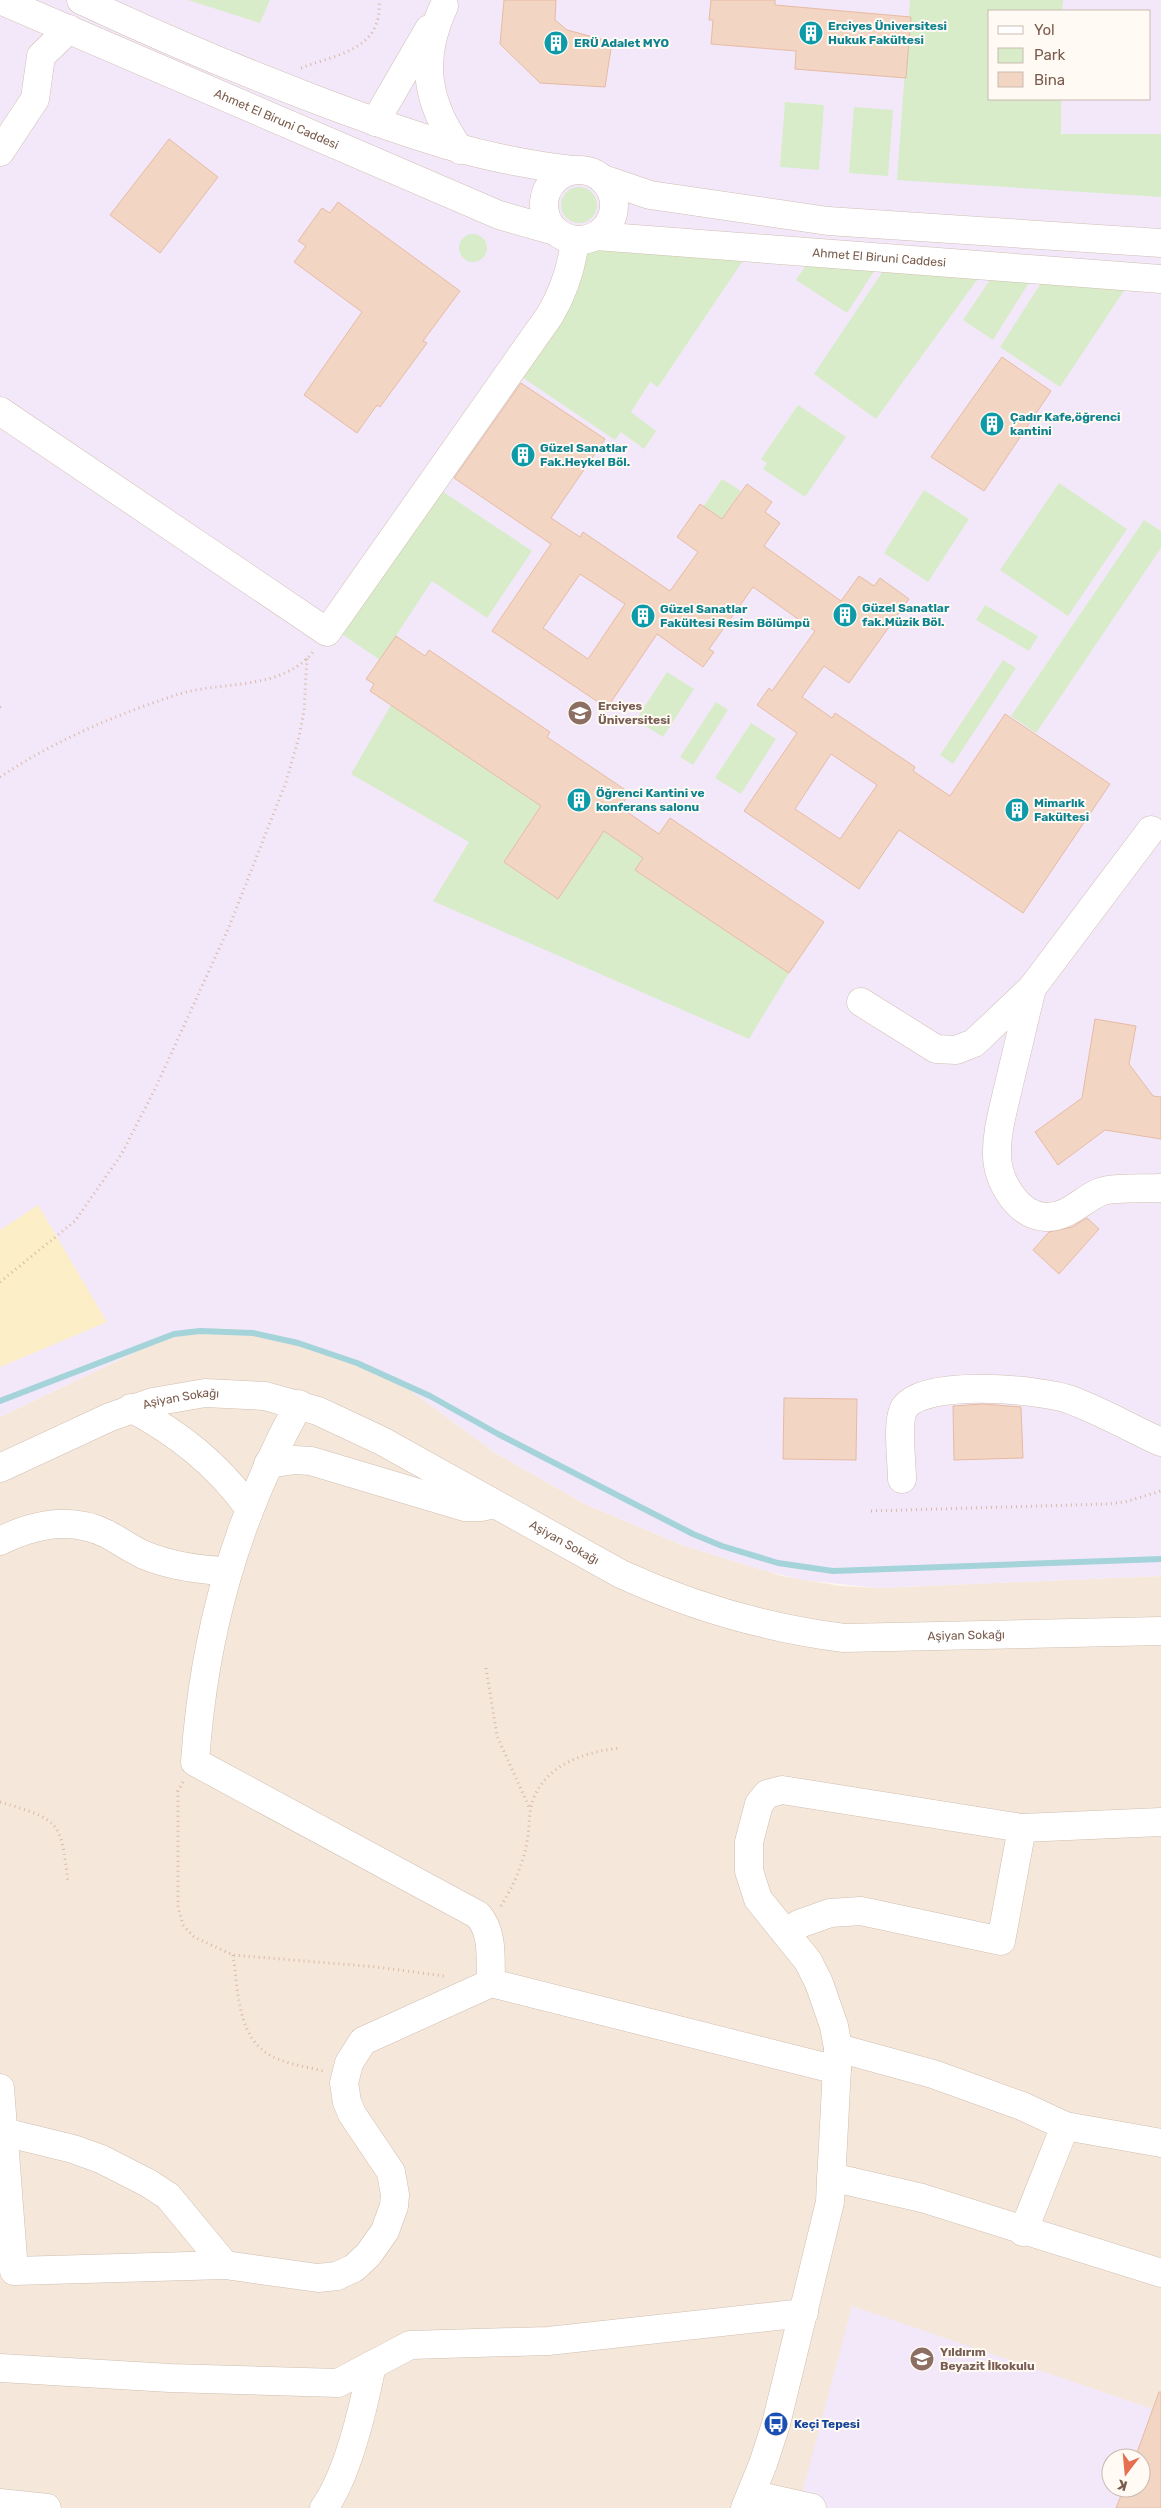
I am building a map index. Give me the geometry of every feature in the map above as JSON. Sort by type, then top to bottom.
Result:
[{"type":"street","name":"Ahmet El Biruni Caddesi","points":[[0,0],[499,215],[575,236],[1161,279]]},
{"type":"street","points":[[81,0],[218,62],[375,122],[460,150],[521,164],[594,173],[603,179],[650,195],[828,221],[1161,244]]},
{"type":"street","points":[[375,122],[446,3]]},
{"type":"street","points":[[446,3],[431,40],[429,78],[438,115],[460,150]]},
{"type":"street","points":[[0,152],[35,99],[40,56],[69,29]]},
{"type":"street","points":[[572,170],[553,181],[547,190],[544,212],[575,236]]},
{"type":"street","points":[[575,236],[608,225],[614,210],[614,198],[603,179]]},
{"type":"street","points":[[0,411],[327,632],[550,315],[570,271],[575,236]]},
{"type":"street","points":[[861,1002],[936,1049],[956,1050],[974,1043],[1032,988],[1151,830]]},
{"type":"street","points":[[1032,988],[1001,1117],[998,1146],[1000,1170],[1009,1193],[1023,1208],[1032,1213],[1053,1217],[1063,1214],[1101,1191],[1161,1188]]},
{"type":"street","points":[[902,1479],[901,1418],[905,1408],[915,1400],[953,1389],[993,1389],[1067,1399],[1161,1442]]},
{"type":"street","name":"Aşiyan Sokağı","points":[[0,1468],[131,1408],[175,1396],[205,1393],[250,1394],[299,1404],[382,1441],[621,1574],[663,1593],[705,1609],[774,1627],[844,1638],[1161,1630]]},
{"type":"street","points":[[299,1404],[268,1464],[249,1508],[227,1571],[205,1666],[195,1762],[478,1915],[487,1928],[491,1983]]},
{"type":"street","points":[[131,1408],[160,1424],[209,1461],[230,1482],[249,1508]]},
{"type":"street","points":[[268,1464],[288,1460],[310,1461],[464,1506],[482,1508],[495,1503]]},
{"type":"street","points":[[0,1541],[30,1528],[60,1523],[74,1524],[108,1534],[125,1545],[162,1561],[183,1567],[227,1571]]},
{"type":"street","points":[[812,2508],[748,2501],[776,2424],[830,2202],[837,2059],[828,2004],[819,1983],[808,1961],[758,1899],[752,1885],[749,1864],[749,1842],[759,1804],[767,1794],[782,1790],[1022,1828],[1161,1822]]},
{"type":"street","points":[[786,1933],[807,1921],[830,1913],[862,1912],[1001,1941],[1022,1828]]},
{"type":"street","points":[[0,2088],[14,2271],[225,2266],[328,2278],[354,2268],[377,2244],[394,2206],[394,2183],[385,2162],[352,2114],[346,2096],[345,2076],[349,2063],[364,2041],[491,1983],[837,2059],[933,2074],[1013,2103],[1065,2126],[1161,2143]]},
{"type":"street","points":[[1023,2232],[1065,2126]]},
{"type":"street","points":[[2,2131],[101,2159],[148,2183],[168,2196],[225,2266]]},
{"type":"street","points":[[831,2177],[922,2198],[1023,2232],[1161,2273]]},
{"type":"street","points":[[0,2368],[170,2378],[338,2383],[410,2345],[548,2341],[804,2313]]},
{"type":"street","points":[[324,2508],[349,2452],[364,2402],[372,2365]]},
{"type":"street","points":[[0,2504],[47,2508]]},
{"type":"path","points":[[280,86],[286,78],[303,67],[350,52],[364,42],[374,26],[379,0]]},
{"type":"path","points":[[0,777],[66,740],[147,705],[210,686],[275,678],[290,671],[307,658],[304,711],[299,737],[286,782],[218,954],[156,1087],[121,1155],[75,1220],[0,1282]]},
{"type":"path","points":[[871,1511],[1106,1504],[1125,1502],[1161,1491]]},
{"type":"path","points":[[486,1668],[497,1736],[530,1809]]},
{"type":"path","points":[[487,1928],[499,1911],[518,1874],[527,1842],[530,1809],[539,1788],[559,1768],[586,1754],[621,1748]]},
{"type":"path","points":[[195,1762],[178,1791],[179,1916],[182,1924],[194,1937],[233,1955],[377,1967],[453,1978]]},
{"type":"path","points":[[0,1802],[43,1816],[56,1828],[64,1844],[68,1883]]},
{"type":"path","points":[[233,1955],[243,2021],[258,2047],[278,2060],[345,2076]]},
{"type":"shaded area","name":"Erciyes Üniversitesi","points":[[0,0],[1161,0],[1161,1576],[878,1588],[803,1580],[762,1570],[682,1545],[585,1504],[494,1452],[410,1390],[354,1361],[296,1341],[249,1330],[212,1328],[167,1337],[0,1417]]},
{"type":"shaded area","points":[[212,1328],[249,1330],[296,1341],[354,1361],[410,1390],[494,1452],[585,1504],[682,1545],[782,1576],[840,1586],[878,1588],[1161,1576],[1161,2508],[0,2508],[0,1417],[167,1337]]},
{"type":"shaded area","name":"Yıldırım Beyazit İlkokulu","points":[[852,2306],[1161,2412],[1161,2508],[798,2508]]},
{"type":"green space","points":[[188,0],[270,0],[260,23]]},
{"type":"green space","points":[[910,0],[1063,0],[1062,10],[988,10],[988,100],[1061,100],[1061,134],[1161,134],[1161,197],[897,180]]},
{"type":"green space","points":[[785,102],[824,105],[819,170],[780,167]]},
{"type":"green space","points":[[854,107],[893,110],[888,176],[849,173]]},
{"type":"green space","points":[[579,187],[586,188],[592,192],[596,198],[596,212],[592,218],[586,222],[579,223],[572,222],[566,218],[562,212],[561,205],[562,198],[566,192],[572,188]]},
{"type":"green space","points":[[595,227],[748,253],[658,387],[650,382],[631,412],[656,431],[644,449],[621,432],[615,440],[500,362]]},
{"type":"green space","points":[[473,234],[483,238],[487,248],[483,258],[473,262],[463,258],[459,248],[463,238]]},
{"type":"green space","points":[[821,244],[887,251],[847,313],[796,280]]},
{"type":"green space","points":[[897,250],[993,258],[876,419],[814,374]]},
{"type":"green space","points":[[1004,259],[1040,265],[993,340],[963,320]]},
{"type":"green space","points":[[1141,265],[1060,387],[1000,347],[1052,266]]},
{"type":"green space","points":[[798,405],[846,437],[805,497],[763,469],[767,463],[761,459]]},
{"type":"green space","points":[[722,479],[741,491],[722,519],[703,507]]},
{"type":"green space","points":[[430,483],[532,551],[487,618],[432,581],[380,660],[333,628]]},
{"type":"green space","points":[[1059,483],[1127,529],[1068,616],[1000,570]]},
{"type":"green space","points":[[924,490],[969,519],[928,582],[884,553]]},
{"type":"green space","points":[[1144,520],[1161,531],[1161,548],[1036,733],[1011,716]]},
{"type":"green space","points":[[985,605],[1038,636],[1029,651],[976,620]]},
{"type":"green space","points":[[1003,660],[1016,668],[953,764],[940,755]]},
{"type":"green space","points":[[667,672],[694,689],[663,737],[636,720]]},
{"type":"green space","points":[[716,702],[728,710],[693,765],[680,757]]},
{"type":"green space","points":[[391,705],[541,806],[504,862],[558,899],[604,831],[643,858],[635,870],[789,973],[749,1039],[433,901],[469,842],[351,774]]},
{"type":"green space","points":[[751,723],[776,739],[741,794],[715,778]]},
{"type":"sand","points":[[38,1205],[107,1322],[0,1367],[0,1230]]},
{"type":"building","name":"ERÜ Adalet MYO","points":[[504,0],[556,0],[555,20],[567,30],[612,42],[605,87],[540,83],[500,44]]},
{"type":"building","name":"Erciyes Üniversitesi Hukuk Fakültesi","points":[[711,0],[775,0],[775,5],[911,17],[906,78],[795,69],[796,51],[711,44],[713,20],[709,20]]},
{"type":"building","points":[[169,139],[218,177],[160,253],[110,215]]},
{"type":"building","points":[[338,202],[460,291],[423,341],[427,343],[380,407],[377,405],[357,433],[304,395],[362,312],[294,262],[306,246],[298,241],[322,208],[330,213]]},
{"type":"building","name":"Çadır Kafe,öğrenci kantini","points":[[1002,357],[1051,391],[984,491],[931,457]]},
{"type":"building","points":[[521,383],[605,439],[551,518],[580,537],[583,532],[670,591],[698,552],[677,537],[700,504],[722,519],[747,484],[772,502],[765,512],[780,523],[764,546],[841,601],[859,576],[874,586],[880,578],[909,599],[849,683],[824,666],[802,697],[832,718],[835,713],[915,767],[913,771],[950,796],[1005,714],[1110,784],[1023,913],[899,830],[859,889],[744,811],[797,733],[757,705],[769,688],[772,691],[815,631],[753,587],[709,649],[714,652],[703,667],[657,634],[607,708],[492,631],[551,544],[454,478]],"holes":[[[580,574],[625,604],[588,659],[543,628]],[[831,754],[877,785],[840,839],[795,809]]]},
{"type":"building","name":"Öğrenci Kantini ve konferans salonu","points":[[396,636],[425,656],[429,650],[550,732],[547,737],[630,793],[620,807],[659,834],[670,818],[824,922],[789,973],[635,870],[643,858],[604,831],[558,899],[504,862],[541,806],[370,691],[374,684],[366,679]]},
{"type":"building","points":[[1095,1019],[1136,1026],[1129,1064],[1153,1096],[1161,1097],[1161,1139],[1105,1130],[1058,1165],[1035,1132],[1082,1098]]},
{"type":"building","points":[[1087,1218],[1099,1229],[1059,1274],[1033,1250],[1049,1232],[1072,1227]]},
{"type":"building","points":[[784,1398],[857,1399],[856,1460],[783,1459]]},
{"type":"building","points":[[983,1404],[1021,1407],[1023,1458],[954,1460],[953,1406]]},
{"type":"building","points":[[1159,2392],[1161,2392],[1161,2508],[1116,2508],[1120,2498],[1151,2498],[1151,2448],[1139,2448]]},
{"type":"waterway","points":[[0,1401],[174,1334],[200,1331],[253,1333],[298,1343],[357,1363],[430,1396],[498,1434],[693,1534],[722,1546],[778,1563],[833,1571],[1161,1559]]},
{"type":"place","name":"Erciyes Üniversitesi Hukuk Fakültesi","points":[[811,33]]},
{"type":"place","name":"ERÜ Adalet MYO","points":[[556,43]]},
{"type":"place","name":"Çadır Kafe,öğrenci kantini","points":[[992,424]]},
{"type":"place","name":"Güzel Sanatlar Fak.Heykel Böl.","points":[[523,455]]},
{"type":"place","name":"Güzel Sanatlar fak.Müzik Böl.","points":[[845,615]]},
{"type":"place","name":"Güzel Sanatlar Fakültesi Resim Bölümpü","points":[[643,616]]},
{"type":"place","name":"Erciyes Üniversitesi","points":[[580,713]]},
{"type":"place","name":"Öğrenci Kantini ve konferans salonu","points":[[579,800]]},
{"type":"place","name":"Mimarlık Fakültesi","points":[[1017,810]]},
{"type":"place","name":"Yıldırım Beyazit İlkokulu","points":[[922,2359]]},
{"type":"place","name":"Keçi Tepesi","points":[[776,2424]]}]
